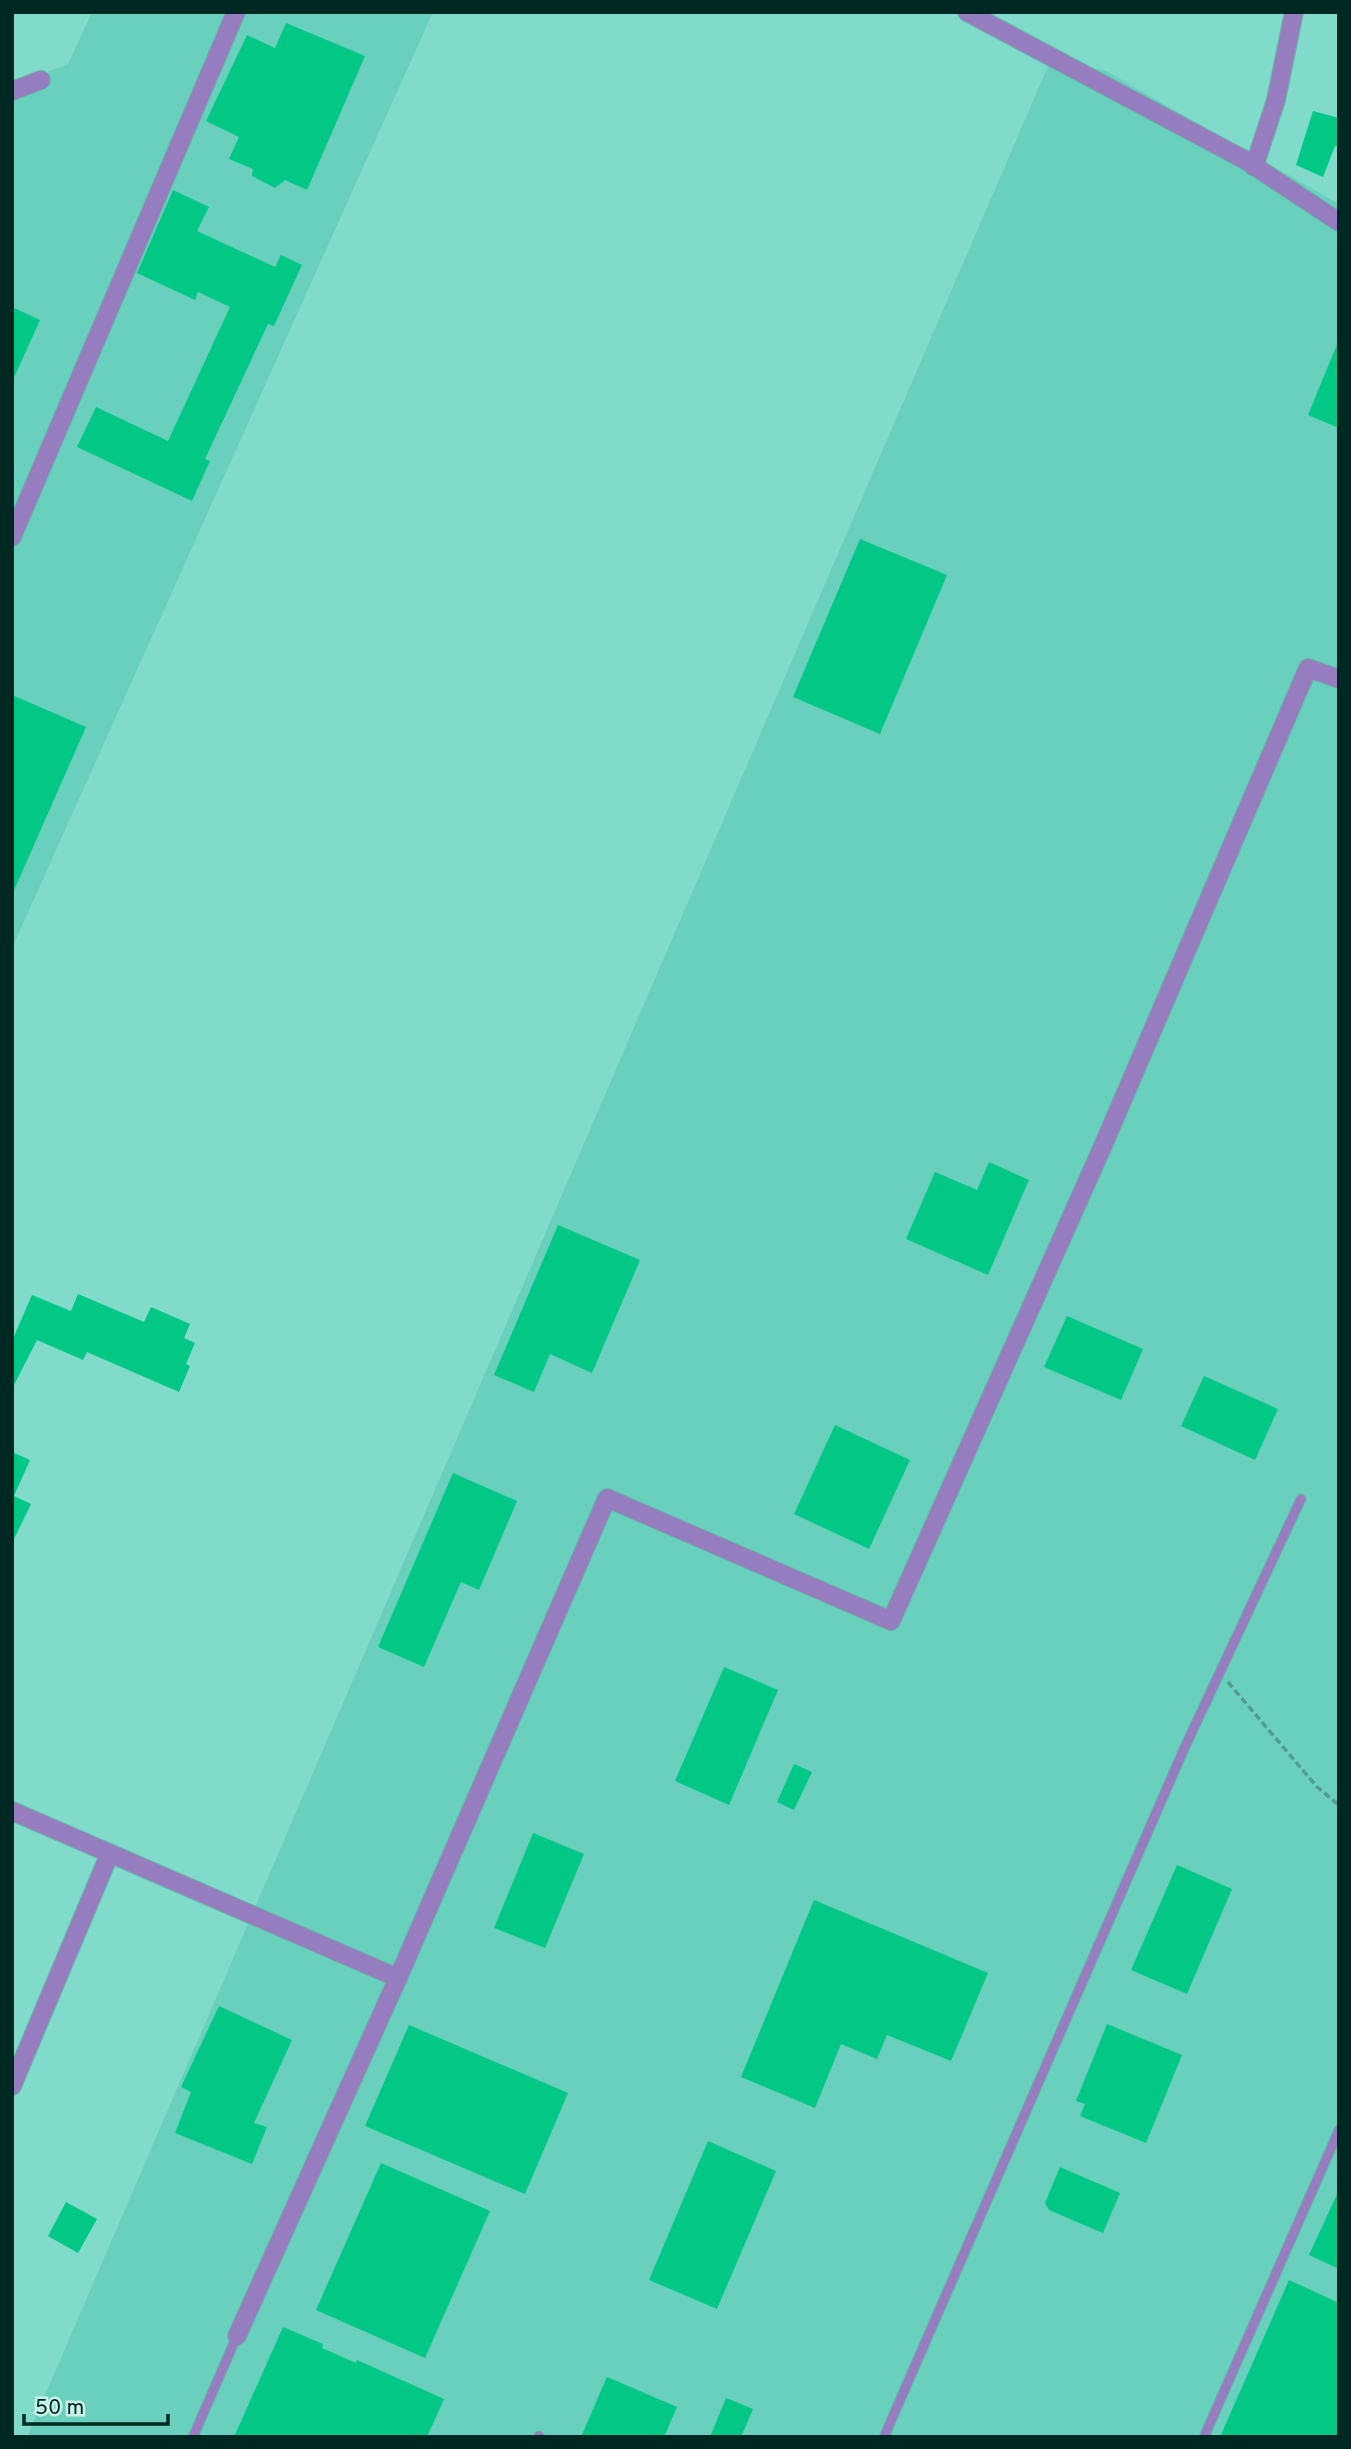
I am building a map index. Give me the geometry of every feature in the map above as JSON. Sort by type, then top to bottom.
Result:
[{"type":"street","points":[[12,537],[236,12]]},
{"type":"street","points":[[967,12],[1254,167],[1339,222]]},
{"type":"street","points":[[1254,167],[1276,100],[1294,12]]},
{"type":"street","points":[[12,91],[41,80]]},
{"type":"street","points":[[237,2336],[398,1978],[607,1498],[891,1621],[1102,1148],[1308,668],[1339,679]]},
{"type":"street","points":[[12,1811],[398,1978]]},
{"type":"street","points":[[12,2086],[110,1853]]},
{"type":"lane","points":[[884,2437],[1184,1749],[1301,1499]]},
{"type":"lane","points":[[1204,2437],[1339,2130]]},
{"type":"lane","points":[[193,2437],[237,2336]]},
{"type":"path","points":[[1220,1672],[1317,1787],[1339,1805]]},
{"type":"shaded area","points":[[92,12],[433,12],[12,948],[12,85],[68,64]]},
{"type":"shaded area","points":[[1051,59],[1106,71],[1339,204],[1339,2437],[27,2437]]},
{"type":"building","points":[[286,23],[365,56],[307,190],[285,180],[275,188],[252,176],[253,169],[229,159],[239,137],[206,121],[247,35],[275,48]]},
{"type":"building","points":[[1313,111],[1339,118],[1339,146],[1335,146],[1323,177],[1296,165]]},
{"type":"building","points":[[173,190],[209,207],[197,231],[275,267],[281,255],[302,265],[274,326],[268,324],[205,459],[210,461],[192,501],[77,447],[96,407],[168,441],[230,307],[198,292],[195,300],[137,273]]},
{"type":"building","points":[[12,307],[40,320],[12,382]]},
{"type":"building","points":[[1339,342],[1339,428],[1308,415]]},
{"type":"building","points":[[860,539],[947,575],[880,734],[793,697]]},
{"type":"building","points":[[12,695],[86,727],[12,895]]},
{"type":"building","points":[[989,1162],[1029,1180],[988,1275],[906,1239],[935,1172],[977,1190]]},
{"type":"building","points":[[558,1225],[640,1260],[592,1373],[550,1354],[534,1392],[494,1375]]},
{"type":"building","points":[[78,1294],[144,1322],[151,1307],[190,1324],[184,1338],[195,1343],[186,1364],[190,1366],[179,1392],[87,1352],[83,1360],[37,1340],[12,1389],[12,1341],[32,1295],[71,1311]]},
{"type":"building","points":[[1067,1316],[1143,1349],[1121,1400],[1044,1367]]},
{"type":"building","points":[[1204,1376],[1278,1409],[1255,1460],[1181,1426]]},
{"type":"building","points":[[835,1425],[910,1460],[869,1549],[794,1514]]},
{"type":"building","points":[[12,1452],[30,1460],[14,1496],[31,1504],[12,1543]]},
{"type":"building","points":[[453,1473],[517,1501],[479,1590],[461,1582],[424,1667],[378,1647]]},
{"type":"building","points":[[724,1667],[778,1690],[729,1805],[675,1781]]},
{"type":"building","points":[[794,1764],[812,1772],[794,1810],[777,1802]]},
{"type":"building","points":[[533,1833],[584,1854],[545,1948],[494,1928]]},
{"type":"building","points":[[1177,1865],[1232,1889],[1187,1994],[1131,1970]]},
{"type":"building","points":[[814,1900],[988,1973],[951,2061],[887,2035],[877,2059],[841,2044],[815,2108],[741,2077]]},
{"type":"building","points":[[219,2006],[292,2040],[254,2123],[267,2127],[252,2164],[175,2133],[191,2092],[181,2087]]},
{"type":"building","points":[[1107,2024],[1182,2055],[1146,2143],[1080,2116],[1085,2104],[1076,2101]]},
{"type":"building","points":[[409,2025],[568,2093],[525,2194],[365,2126]]},
{"type":"building","points":[[708,2141],[776,2171],[717,2309],[649,2280]]},
{"type":"building","points":[[381,2163],[490,2211],[425,2358],[316,2310]]},
{"type":"building","points":[[1060,2167],[1120,2193],[1103,2233],[1049,2210],[1045,2203]]},
{"type":"building","points":[[1339,2190],[1339,2269],[1309,2255]]},
{"type":"building","points":[[66,2202],[97,2219],[78,2253],[48,2236]]},
{"type":"building","points":[[1289,2280],[1339,2303],[1339,2437],[1220,2437]]},
{"type":"building","points":[[283,2327],[323,2344],[322,2348],[356,2363],[357,2360],[444,2399],[427,2437],[234,2437]]},
{"type":"building","points":[[607,2377],[677,2407],[664,2437],[581,2437]]},
{"type":"building","points":[[726,2398],[753,2409],[741,2437],[710,2437]]}]
